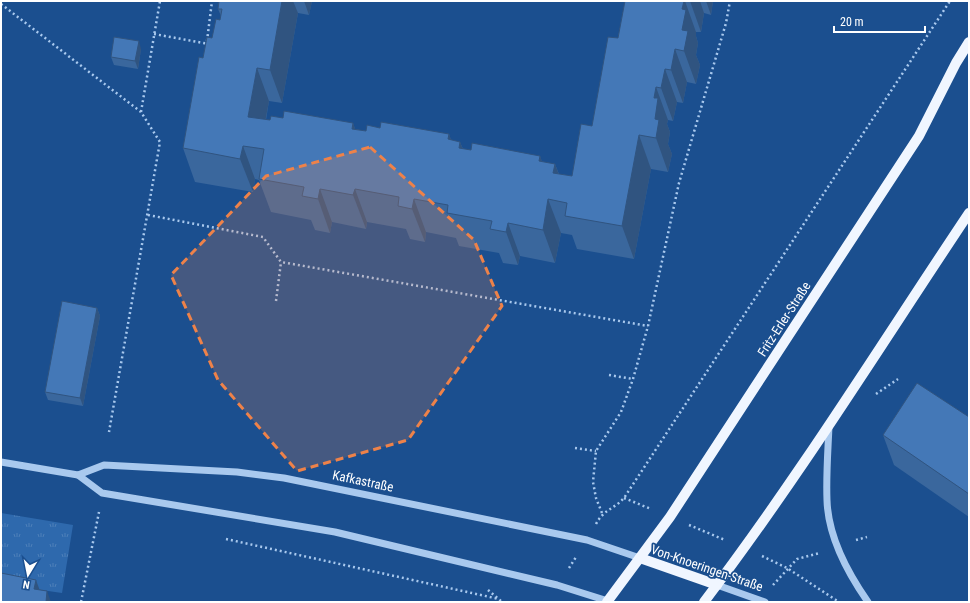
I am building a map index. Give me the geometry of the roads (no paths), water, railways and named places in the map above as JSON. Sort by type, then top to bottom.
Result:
[{"type":"main road","name":"Fritz-Erler-Straße","points":[[609,602],[670,517],[919,136],[956,63],[969,42]]},
{"type":"main road","points":[[704,602],[744,548],[829,425],[969,213]]},
{"type":"main road","name":"Von-Knoeringen-Straße","points":[[640,558],[717,585]]},
{"type":"street","points":[[829,425],[827,501],[831,526],[837,546],[852,579],[868,602]]},
{"type":"street","points":[[1,462],[78,475],[102,493],[335,532],[557,585],[609,602]]},
{"type":"street","name":"Kafkastraße","points":[[78,475],[104,465],[237,472],[284,478],[587,540],[640,558]]},
{"type":"street","name":"Von-Knoeringen-Straße","points":[[717,585],[765,602]]}]
